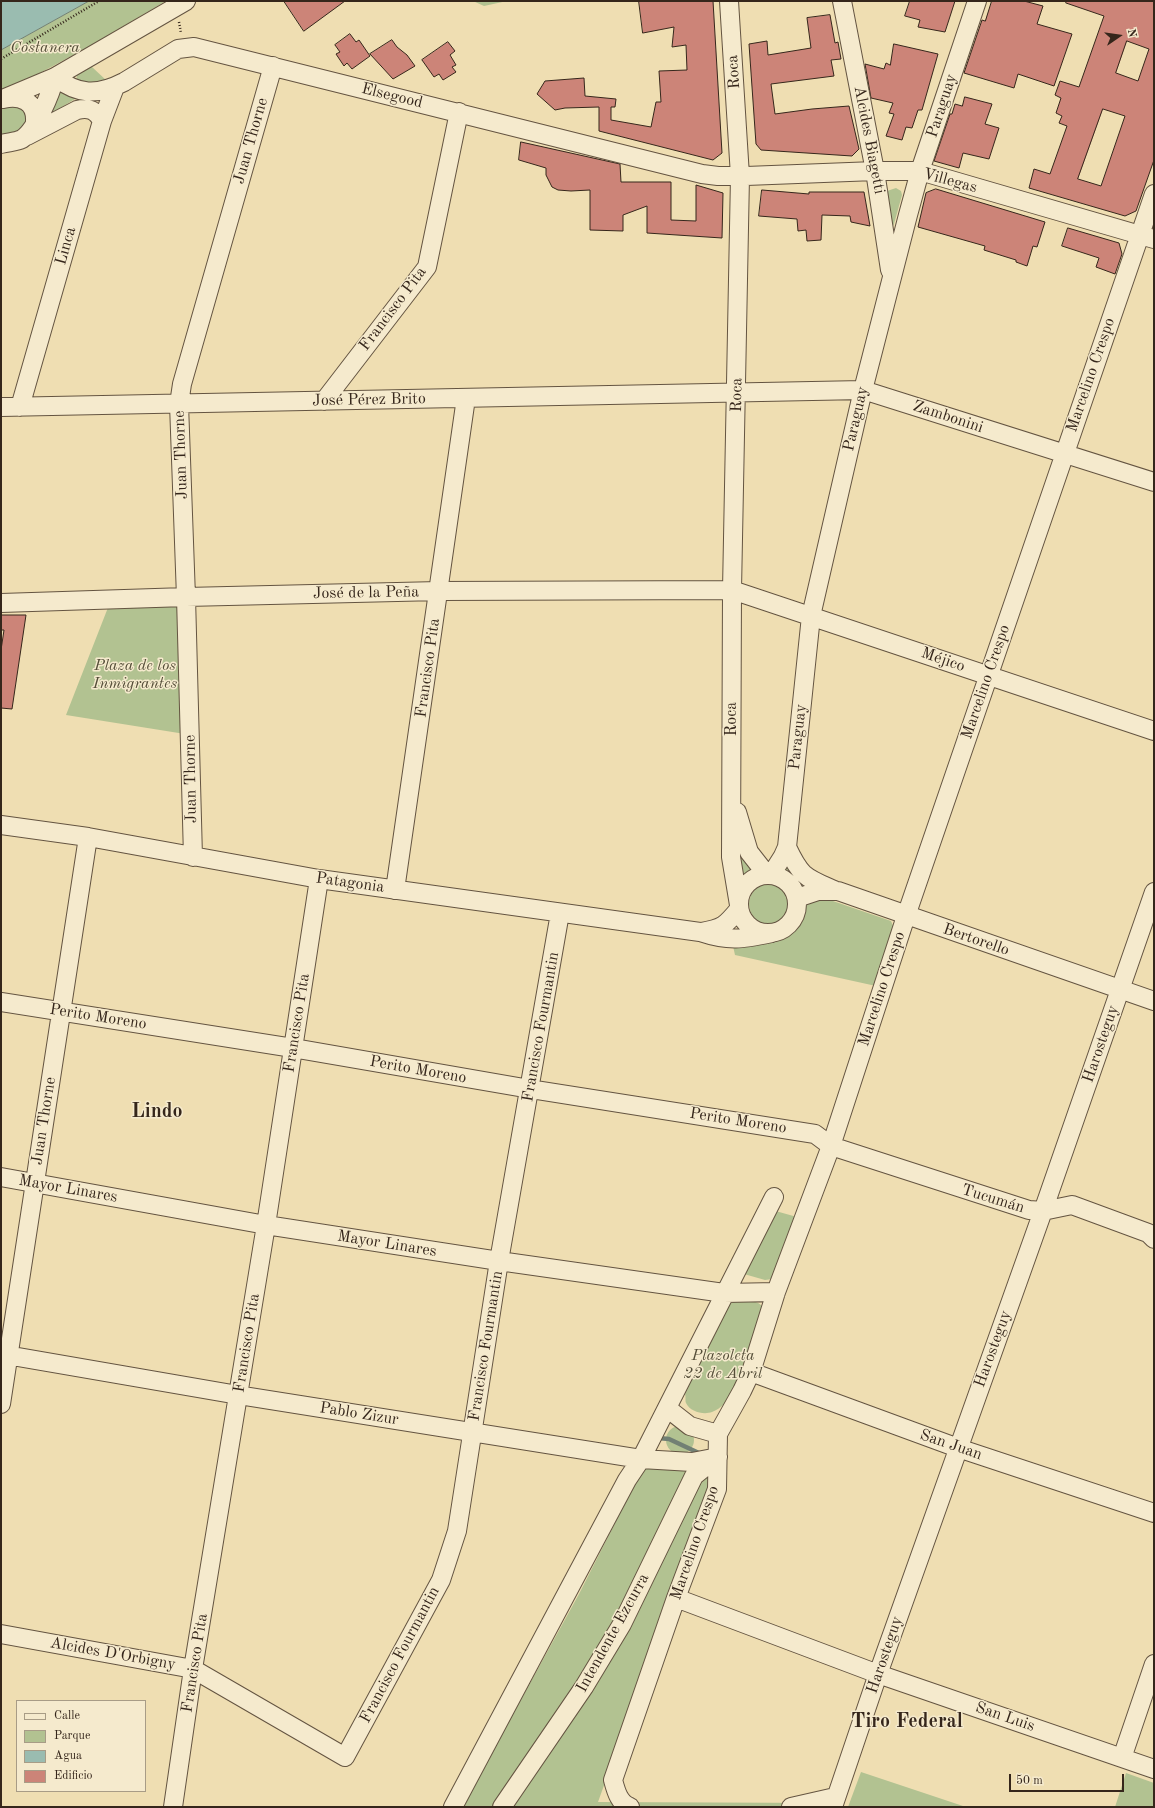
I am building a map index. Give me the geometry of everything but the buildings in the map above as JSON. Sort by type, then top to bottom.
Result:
[{"type":"street","name":"Roca","points":[[729,1],[740,176],[732,590],[732,790]]},
{"type":"street","name":"Alcides Biagetti","points":[[842,1],[875,170],[891,279]]},
{"type":"street","name":"Paraguay","points":[[769,875],[783,856],[787,847],[811,616],[863,390],[920,171],[977,1]]},
{"type":"street","points":[[3,99],[55,77],[181,4]]},
{"type":"street","name":"Elsegood","points":[[183,47],[194,47],[273,66],[702,174],[740,176]]},
{"type":"street","points":[[55,77],[69,87],[83,91],[92,92],[115,87],[178,48],[183,47]]},
{"type":"street","name":"Juan Thorne","points":[[193,857],[179,404],[182,384],[273,66]]},
{"type":"street","points":[[24,137],[31,130],[48,100],[55,77]]},
{"type":"street","name":"Linca","points":[[20,407],[102,121],[115,87]]},
{"type":"street","points":[[3,99],[20,97],[26,101],[34,112],[35,121]]},
{"type":"street","points":[[1,144],[16,141],[77,110],[84,108],[92,109],[97,113],[102,121]]},
{"type":"street","name":"Francisco Pita","points":[[324,401],[427,267],[459,112]]},
{"type":"street","name":"Villegas","points":[[740,176],[875,170],[920,171],[1147,236]]},
{"type":"street","name":"Marcelino Crespo","points":[[630,1807],[624,1805],[616,1793],[613,1780],[676,1598],[717,1489],[718,1434],[751,1372],[776,1292],[831,1146],[906,916],[1064,454],[1147,236],[1154,194]]},
{"type":"street","name":"Zambonini","points":[[737,393],[863,390],[1154,482]]},
{"type":"street","name":"José Pérez Brito","points":[[1,407],[737,393]]},
{"type":"street","name":"Francisco Pita","points":[[395,890],[466,398]]},
{"type":"street","name":"Méjico","points":[[732,590],[1154,731]]},
{"type":"street","name":"José de la Peña","points":[[1,603],[439,591],[732,590]]},
{"type":"street","points":[[732,790],[740,825],[749,852],[769,875]]},
{"type":"street","points":[[732,790],[731,857],[739,907],[746,923],[753,929],[762,933],[772,933],[781,930],[792,921],[797,908],[797,898],[788,882],[780,877],[769,875],[752,879],[745,886],[740,895],[739,907]]},
{"type":"street","name":"Patagonia","points":[[1,825],[88,837],[319,879],[700,932],[715,937],[738,940],[772,933]]},
{"type":"street","name":"Juan Thorne","points":[[1,1404],[5,1355],[35,1182],[88,837]]},
{"type":"street","points":[[787,847],[801,873],[808,878],[838,892]]},
{"type":"street","name":"Francisco Pita","points":[[173,1807],[193,1669],[266,1225],[319,879]]},
{"type":"street","name":"Bertorello","points":[[797,898],[818,891],[838,892],[1154,1000]]},
{"type":"street","name":"Harosteguy","points":[[834,1802],[1154,892]]},
{"type":"street","name":"Patagonia","points":[[700,932],[717,930],[724,926],[739,907]]},
{"type":"street","name":"Francisco Fourmantin","points":[[345,1757],[441,1580],[456,1531],[499,1261],[560,913]]},
{"type":"street","name":"Perito Moreno","points":[[1,1002],[293,1048],[530,1089],[816,1134],[831,1146]]},
{"type":"street","name":"Tucumán","points":[[831,1146],[1029,1210],[1043,1211],[1072,1205],[1148,1233],[1154,1239]]},
{"type":"street","name":"Mayor Linares","points":[[1,1177],[266,1225],[499,1261],[724,1293],[776,1292]]},
{"type":"street","points":[[453,1807],[627,1480],[641,1459],[774,1197]]},
{"type":"street","name":"Pablo Zizur","points":[[5,1355],[238,1395],[641,1459],[692,1462],[718,1457]]},
{"type":"street","name":"San Juan","points":[[751,1372],[958,1448],[1154,1512]]},
{"type":"street","points":[[667,1408],[690,1426],[718,1434]]},
{"type":"street","name":"Intendente Ezcurra","points":[[502,1807],[584,1687],[622,1624],[694,1476],[718,1457]]},
{"type":"street","name":"San Luis","points":[[676,1598],[878,1674],[1154,1769]]},
{"type":"street","name":"Alcides D'Orbigny","points":[[1,1634],[193,1669],[345,1757]]},
{"type":"street","points":[[1122,1758],[1154,1664]]},
{"type":"street","points":[[791,1807],[834,1802]]},
{"type":"path","points":[[1,59],[99,1]]},
{"type":"path","points":[[181,4],[183,47]]},
{"type":"green space","name":"Costanera","points":[[89,1],[166,1],[90,46],[1,94],[1,50]]},
{"type":"green space","points":[[473,1],[507,1],[484,6]]},
{"type":"green space","points":[[91,66],[108,82],[100,85],[76,81],[77,75]]},
{"type":"green space","points":[[58,91],[80,96],[47,116]]},
{"type":"green space","points":[[5,107],[19,107],[23,110],[26,123],[14,136],[1,138],[1,109]]},
{"type":"green space","points":[[896,188],[901,191],[902,195],[892,228],[887,191]]},
{"type":"green space","name":"Plaza de los Inmigrantes","points":[[109,605],[176,605],[180,608],[185,734],[66,715]]},
{"type":"green space","points":[[736,826],[759,872],[746,879],[739,890]]},
{"type":"green space","points":[[787,858],[805,882],[799,892],[789,878],[779,871]]},
{"type":"green space","points":[[770,883],[785,889],[791,904],[785,919],[770,925],[755,919],[749,904],[755,889]]},
{"type":"green space","points":[[817,900],[830,900],[891,921],[894,928],[876,986],[735,955],[733,946],[765,939],[785,932],[793,926],[799,918],[802,907]]},
{"type":"green space","points":[[772,1210],[797,1217],[772,1279],[765,1280],[744,1274]]},
{"type":"green space","name":"Plazoleta 22 de Abril","points":[[742,1299],[759,1304],[764,1308],[765,1312],[734,1394],[715,1411],[701,1413],[694,1411],[686,1403],[685,1394],[726,1306]]},
{"type":"green space","points":[[680,1426],[690,1430],[694,1440],[690,1450],[680,1454],[670,1450],[666,1440],[670,1430]]},
{"type":"green space","points":[[643,1468],[686,1469],[689,1472],[622,1610],[585,1671],[494,1807],[462,1807],[579,1594]]},
{"type":"green space","points":[[706,1478],[709,1478],[711,1487],[598,1802],[831,1803],[830,1807],[510,1807],[698,1483]]},
{"type":"green space","points":[[861,1772],[966,1807],[848,1807]]},
{"type":"green space","points":[[1126,1773],[1154,1783],[1154,1807],[1115,1807]]},
{"type":"water","points":[[1,1],[89,1],[1,50]]},
{"type":"waterway","points":[[658,1438],[669,1439],[701,1454]]},
{"type":"district","name":"Lindo","points":[[157,1112]]},
{"type":"district","name":"Tiro Federal","points":[[907,1722]]}]
